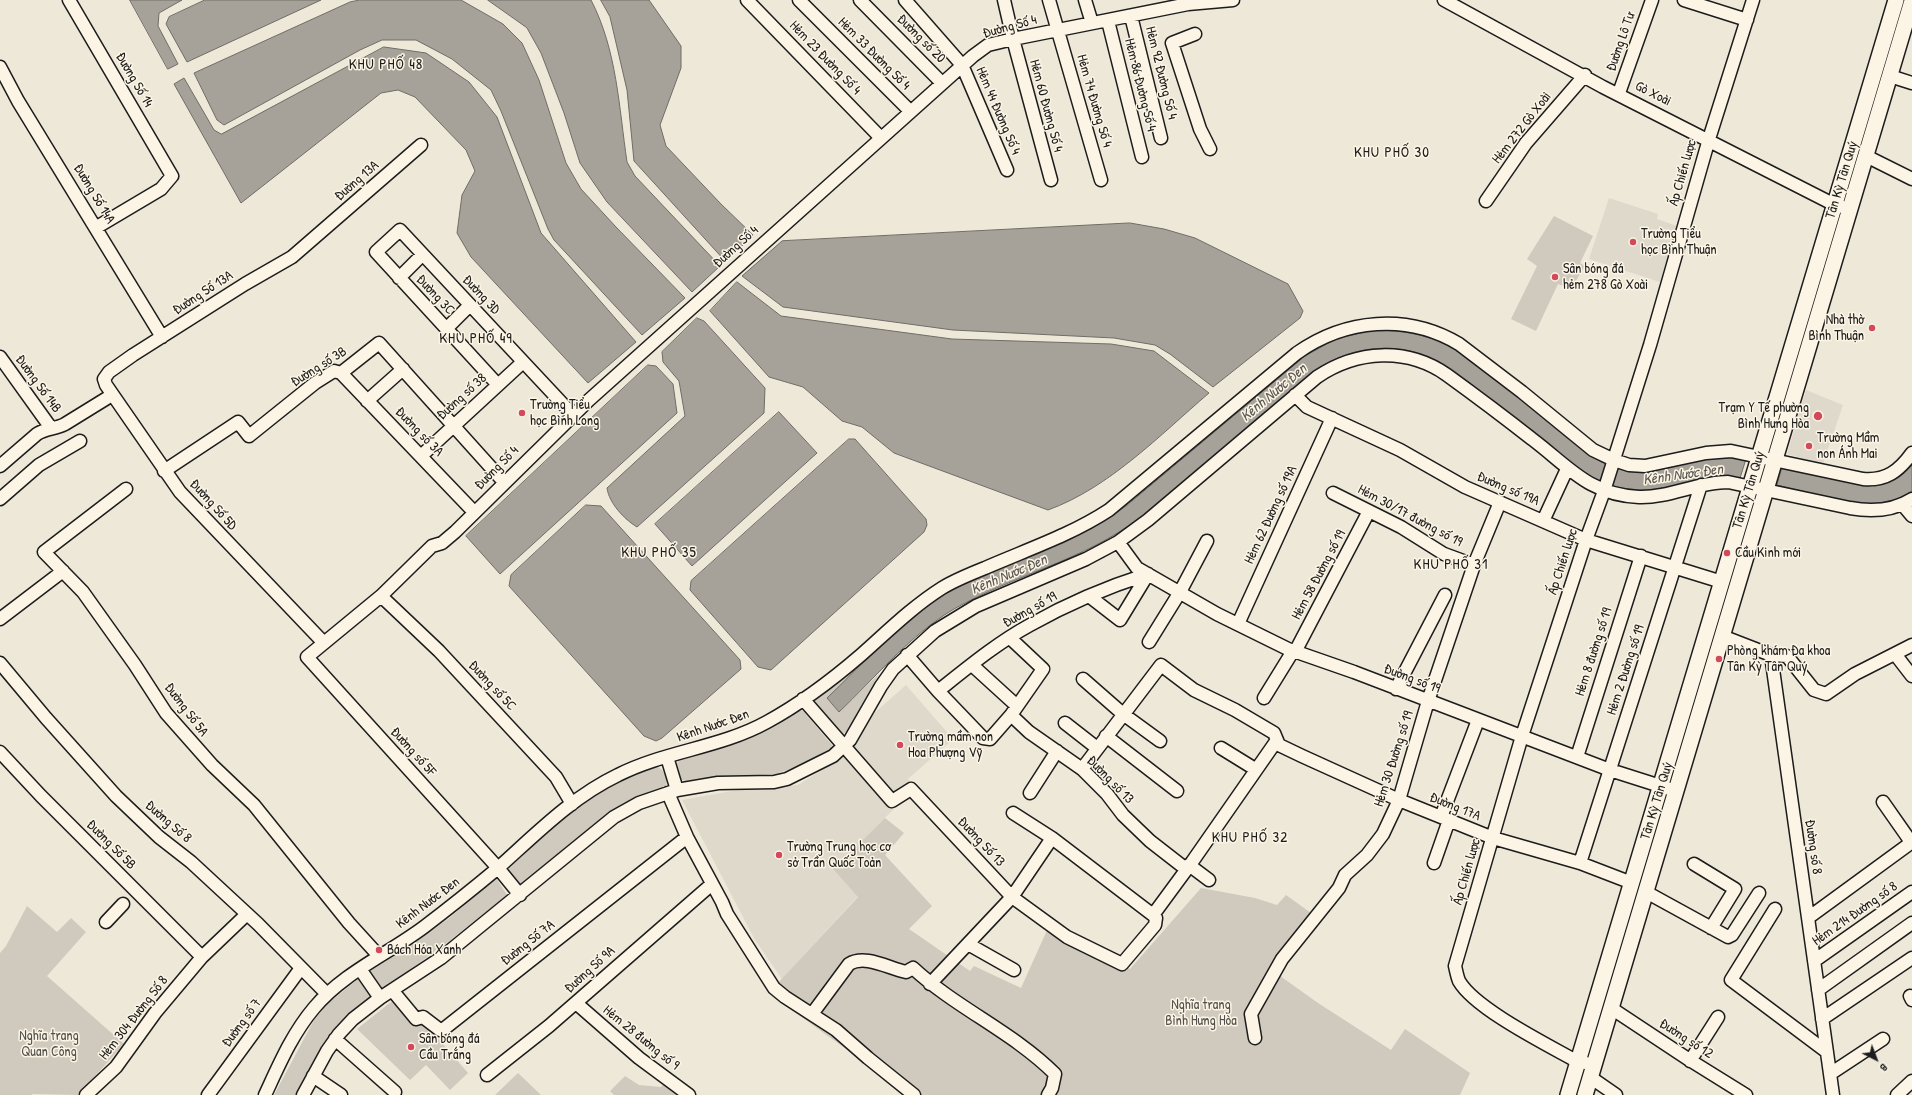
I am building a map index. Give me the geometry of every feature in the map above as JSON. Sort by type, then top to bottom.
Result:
[{"type":"main road","name":"Tân Kỳ Tân Quý","points":[[1568,1095],[1896,0]]},
{"type":"main road","name":"Tân Kỳ Tân Quý","points":[[1585,1095],[1912,1]]},
{"type":"street","name":"Đường Số 14","points":[[70,0],[172,176],[161,189],[97,227]]},
{"type":"street","name":"Hẻm 23 Đường Số 4","points":[[747,0],[881,138]]},
{"type":"street","name":"Hẻm 33 Đường Số 4","points":[[799,0],[910,111]]},
{"type":"street","name":"Đường số 20","points":[[860,0],[942,83]]},
{"type":"street","name":"Hẻm 44 Đường Số 4","points":[[904,0],[962,65],[1007,170]]},
{"type":"street","name":"Hẻm 60 Đường Số 4","points":[[1004,0],[1051,180]]},
{"type":"street","name":"Hẻm 74 Đường Số 4","points":[[1049,0],[1101,180]]},
{"type":"street","points":[[1085,0],[1092,23]]},
{"type":"street","name":"Đường Số 4","points":[[324,642],[381,596],[432,546],[442,543],[573,415],[910,111],[962,65],[988,45],[1188,4],[1233,0]]},
{"type":"street","name":"Gò Xoài","points":[[1444,0],[1585,75],[1604,87],[1619,93],[1835,204],[1850,209]]},
{"type":"street","name":"Đường Lô Tư","points":[[1619,93],[1652,0]]},
{"type":"street","points":[[1684,0],[1747,20]]},
{"type":"street","name":"Ấp Chiến lược","points":[[1592,1070],[1514,1026],[1476,999],[1459,980],[1455,966],[1522,736],[1586,540],[1613,463],[1650,345],[1709,139],[1753,0]]},
{"type":"street","name":"Hẻm 92 Đường Số 4","points":[[1131,16],[1161,138]]},
{"type":"street","name":"Hẻm 86 Đường Số 4","points":[[1108,21],[1142,157]]},
{"type":"street","points":[[1195,34],[1172,43],[1200,129],[1210,149]]},
{"type":"street","name":"Đường Số 14A","points":[[0,67],[18,101],[97,227],[162,336]]},
{"type":"street","name":"Hẻm 272 Gò Xoài","points":[[1486,201],[1526,144],[1585,75]]},
{"type":"street","points":[[1890,76],[1911,80]]},
{"type":"street","name":"Đường 13A","points":[[312,239],[421,144]]},
{"type":"street","points":[[1866,156],[1912,179]]},
{"type":"street","name":"Đường 3D","points":[[400,230],[573,415]]},
{"type":"street","name":"Đường 3C","points":[[400,230],[376,252],[398,278],[498,385]]},
{"type":"street","name":"Đường Số 13A","points":[[109,372],[162,336],[245,284],[292,257],[312,239]]},
{"type":"street","name":"Đường 3C","points":[[398,278],[422,255]]},
{"type":"street","points":[[446,329],[470,305]]},
{"type":"street","name":"Kênh Nước Đen","points":[[265,1095],[287,1048],[313,1008],[327,994],[360,969],[418,931],[498,868],[537,831],[572,804],[620,774],[738,736],[764,724],[802,699],[850,664],[916,606],[944,587],[1077,528],[1109,510],[1297,353],[1317,340],[1344,330],[1371,324],[1397,324],[1424,329],[1447,338],[1459,344],[1522,392],[1593,450],[1613,463],[1645,466],[1722,451],[1759,456],[1863,479],[1876,480],[1894,473],[1912,453]]},
{"type":"street","name":"Đường số 3B","points":[[164,471],[238,422],[249,436],[316,383],[334,371],[341,373],[379,344],[504,482]]},
{"type":"street","points":[[303,1095],[335,1039],[353,1019],[380,998],[434,963],[614,817],[638,803],[673,792],[718,783],[774,782],[787,779],[827,760],[844,748],[893,668],[935,631],[967,610],[1086,559],[1118,542],[1148,520],[1295,395],[1325,372],[1355,359],[1386,355],[1413,359],[1432,365],[1447,374],[1534,440],[1583,481],[1622,495],[1645,497],[1668,494],[1701,485],[1728,482],[1861,510],[1879,511],[1907,502],[1912,516]]},
{"type":"street","name":"Đường Số 14B","points":[[0,357],[51,428]]},
{"type":"street","name":"Đường số 38","points":[[421,456],[523,362]]},
{"type":"street","points":[[367,401],[403,369]]},
{"type":"street","name":"Đường Số 5D","points":[[109,372],[104,379],[106,385],[164,471],[201,515],[324,642]]},
{"type":"street","name":"Đường số 3A","points":[[341,373],[474,512]]},
{"type":"street","points":[[0,466],[37,434],[51,428],[58,428],[112,394]]},
{"type":"street","name":"Đường số 19A","points":[[1295,395],[1307,407],[1400,450],[1465,487],[1586,540],[1722,582]]},
{"type":"street","name":"Hẻm 62 Đường số 19A","points":[[1238,624],[1332,418]]},
{"type":"street","points":[[0,499],[39,465],[80,441]]},
{"type":"street","points":[[1543,521],[1567,468]]},
{"type":"street","name":"Hẻm 2 Đường số 19","points":[[1580,863],[1701,485]]},
{"type":"street","name":"Đường Số 5A","points":[[126,489],[44,552],[83,592],[135,665],[166,713],[212,766],[254,805],[349,923],[379,956]]},
{"type":"street","name":"Hẻm 30/17 đường số 19","points":[[1333,493],[1400,527],[1444,554],[1474,565]]},
{"type":"street","name":"Hẻm 30 Đường số 19","points":[[1255,1038],[1251,1014],[1282,960],[1340,888],[1346,875],[1367,855],[1383,834],[1399,800],[1428,701],[1474,565],[1500,502]]},
{"type":"street","name":"Hẻm 58 Đường số 19","points":[[1264,698],[1294,652],[1369,511]]},
{"type":"street","points":[[1149,642],[1180,592],[1207,541]]},
{"type":"street","name":"Đường số 19","points":[[1118,542],[1136,568],[1238,624],[1294,652],[1354,672],[1610,770],[1676,791]]},
{"type":"street","name":"Hẻm 8 đường số 19","points":[[1576,757],[1640,556]]},
{"type":"street","points":[[0,619],[63,571]]},
{"type":"street","points":[[1089,596],[1120,620],[1148,574]]},
{"type":"street","name":"Đường số 19","points":[[938,691],[1029,625],[1089,596],[1122,582],[1148,574]]},
{"type":"street","points":[[1396,689],[1445,595]]},
{"type":"street","name":"Đường số 5C","points":[[381,596],[438,651],[551,771],[564,788],[572,804]]},
{"type":"street","points":[[1722,636],[1771,655],[1787,656],[1814,690],[1826,694],[1855,674],[1912,645]]},
{"type":"street","points":[[907,655],[938,691],[983,738],[990,739],[1014,710],[1043,669],[1010,638]]},
{"type":"street","name":"Đường số 5F","points":[[324,642],[307,657],[520,894]]},
{"type":"street","points":[[1895,654],[1912,676]]},
{"type":"street","name":"Đường số 8","points":[[1771,655],[1833,1095]]},
{"type":"street","name":"Đường Số 8","points":[[1,665],[116,796],[159,837],[191,862],[247,914],[327,994]]},
{"type":"street","points":[[972,665],[1014,710]]},
{"type":"street","name":"Đường 17A","points":[[1123,714],[1161,665],[1194,690],[1235,710],[1274,733],[1279,745],[1302,756],[1399,800],[1493,838],[1580,863],[1632,883]]},
{"type":"street","points":[[1083,679],[1123,714],[1160,741]]},
{"type":"street","points":[[802,699],[844,748]]},
{"type":"street","name":"Đường số 13","points":[[1014,710],[1029,732],[1082,769],[1107,794],[1123,815],[1159,848],[1209,880]]},
{"type":"street","points":[[1082,769],[1123,714]]},
{"type":"street","points":[[1434,863],[1445,819],[1478,720]]},
{"type":"street","points":[[1065,723],[1097,748]]},
{"type":"street","points":[[1106,736],[1177,791]]},
{"type":"street","points":[[1153,915],[1277,740]]},
{"type":"street","name":"Đường Số 13","points":[[844,748],[892,801],[911,789],[1012,897]]},
{"type":"street","points":[[1221,748],[1255,769]]},
{"type":"street","points":[[1030,793],[1057,751]]},
{"type":"street","name":"Đường Số 5B","points":[[0,752],[41,796],[202,957]]},
{"type":"street","points":[[667,758],[673,792],[687,837],[726,914],[774,988],[785,998],[836,1030],[914,1095]]},
{"type":"street","points":[[1808,918],[1912,842],[1883,802]]},
{"type":"street","points":[[1012,897],[1067,937],[1122,964],[1155,925],[1156,918],[1153,915],[1052,838],[1013,813]]},
{"type":"street","name":"Đường Số 7A","points":[[392,990],[414,1018],[417,1019],[423,1016],[440,1030],[445,1028],[687,837]]},
{"type":"street","points":[[930,984],[1012,897],[1052,838]]},
{"type":"street","points":[[1694,864],[1735,889],[1711,928]]},
{"type":"street","name":"Đường Số 9A","points":[[487,1075],[576,1003],[712,884]]},
{"type":"street","points":[[1646,892],[1730,937],[1759,893]]},
{"type":"street","name":"Hẻm 214 Đường số 8","points":[[1814,961],[1912,892]]},
{"type":"street","points":[[106,922],[123,904]]},
{"type":"street","points":[[1775,909],[1731,980],[1827,1052]]},
{"type":"street","points":[[202,957],[247,914]]},
{"type":"street","points":[[1818,990],[1912,923]]},
{"type":"street","points":[[968,944],[1014,970]]},
{"type":"street","name":"Hẻm 304 Đường Số 8","points":[[86,1095],[116,1067],[156,1013],[202,957]]},
{"type":"street","points":[[1822,1019],[1912,958]]},
{"type":"street","points":[[812,1014],[848,964],[857,960],[864,960],[906,972],[913,968],[930,984],[1004,1033],[1044,1063],[1055,1074],[1052,1088],[1048,1095]]},
{"type":"street","name":"Đường số 7","points":[[208,1095],[301,968]]},
{"type":"street","points":[[360,969],[380,998]]},
{"type":"street","name":"Hẻm 28 đường số 9","points":[[576,1003],[639,1058],[689,1095]]},
{"type":"street","name":"Đường số 12","points":[[1611,1008],[1690,1061],[1746,1095]]},
{"type":"street","points":[[1690,1061],[1718,1016]]},
{"type":"street","points":[[335,1039],[395,1092]]},
{"type":"street","points":[[1830,1074],[1882,1039]]},
{"type":"street","points":[[1592,1070],[1616,1095]]},
{"type":"street","points":[[313,1076],[341,1095]]},
{"type":"street","points":[[1897,1095],[1912,1081]]},
{"type":"shaded area","name":"Trường Tiểu học Bình Thuận","points":[[1609,198],[1658,214],[1657,219],[1677,226],[1660,282],[1589,259]]},
{"type":"shaded area","points":[[1806,390],[1843,405],[1823,464],[1787,454]]},
{"type":"shaded area","name":"Trường mầm non Hoa Phượng Vỹ","points":[[906,685],[953,739],[908,779],[911,784],[900,792],[891,793],[850,750],[871,716]]},
{"type":"shaded area","name":"Trường Trung học cơ sở Trần Quốc Toản","points":[[844,756],[894,809],[833,869],[858,896],[782,979],[755,940],[682,800],[743,789],[798,785]]},
{"type":"green space","name":"Sân bóng đá hẻm 278 Gò Xoài","points":[[1554,216],[1593,236],[1580,263],[1585,266],[1574,284],[1573,290],[1558,284],[1536,331],[1511,319],[1537,266],[1527,259]]},
{"type":"green space","points":[[859,665],[860,667],[827,698],[839,712],[879,674],[847,731],[843,734],[814,700]]},
{"type":"green space","points":[[799,710],[803,711],[832,745],[831,748],[801,765],[776,774],[724,777],[686,782],[681,779],[677,764],[679,760],[739,742],[764,731]]},
{"type":"green space","points":[[658,767],[665,776],[667,782],[666,787],[628,801],[611,811],[523,884],[519,883],[509,872],[509,866],[541,836],[597,793],[637,773]]},
{"type":"green space","name":"Nghĩa trang Bình Hưng Hòa","points":[[885,818],[904,833],[885,855],[932,906],[909,929],[970,971],[974,966],[1021,988],[1048,928],[1130,969],[1201,888],[1255,898],[1277,905],[1286,895],[1311,913],[1269,968],[1318,1003],[1391,1050],[1405,1029],[1470,1073],[1460,1095],[910,1095],[775,998],[777,984],[858,897],[833,869]]},
{"type":"green space","points":[[496,878],[507,895],[448,942],[382,990],[368,972],[448,919]]},
{"type":"green space","name":"Nghĩa trang Quan Công","points":[[27,906],[57,932],[71,918],[86,932],[47,976],[124,1044],[78,1095],[0,1095],[0,953],[6,946]]},
{"type":"green space","points":[[358,979],[372,998],[337,1025],[313,1064],[297,1095],[274,1095],[313,1022],[326,1005]]},
{"type":"green space","name":"Sân bóng đá Cầu Trắng","points":[[396,998],[418,1025],[424,1022],[468,1073],[450,1090],[426,1065],[410,1080],[357,1029]]},
{"type":"green space","points":[[518,1073],[541,1095],[495,1095]]},
{"type":"green space","points":[[625,1076],[639,1085],[661,1087],[667,1080],[688,1095],[614,1095],[610,1091]]},
{"type":"water","points":[[130,0],[182,0],[159,13],[158,26],[178,64],[168,69]]},
{"type":"water","points":[[205,0],[321,0],[187,62],[166,24],[169,17]]},
{"type":"water","points":[[360,0],[461,0],[503,24],[522,43],[539,80],[566,163],[581,189],[685,298],[642,335],[554,240],[548,229],[501,111],[491,90],[452,59],[416,40],[382,40],[360,50],[224,125],[217,120],[194,73],[350,2]]},
{"type":"water","points":[[488,0],[591,0],[600,19],[612,59],[627,162],[635,176],[720,266],[692,292],[607,202],[580,163],[564,113],[541,53],[527,28]]},
{"type":"water","points":[[601,0],[649,0],[681,46],[681,68],[660,125],[666,146],[721,204],[753,235],[726,262],[634,161],[627,90],[610,17]]},
{"type":"water","points":[[384,47],[426,53],[469,82],[497,117],[541,233],[636,342],[588,383],[471,257],[457,233],[462,195],[475,171],[466,150],[415,97],[398,90],[381,93],[241,203],[174,84],[184,78],[214,130],[221,134]]},
{"type":"water","points":[[1130,223],[1164,229],[1195,238],[1288,284],[1303,311],[1300,318],[1213,387],[1170,354],[1155,345],[1114,338],[953,330],[783,307],[742,276],[782,241]]},
{"type":"water","points":[[737,282],[781,316],[952,339],[1111,344],[1154,351],[1209,393],[1153,443],[1113,474],[1092,488],[1048,510],[894,453],[862,427],[842,421],[803,387],[769,377],[710,311]]},
{"type":"water","points":[[697,318],[704,321],[765,388],[764,413],[637,527],[627,520],[614,505],[608,494],[607,488],[685,416],[679,381],[663,362],[662,352]]},
{"type":"water","points":[[1373,330],[1410,333],[1433,339],[1455,350],[1601,462],[1628,471],[1646,472],[1705,459],[1729,457],[1746,459],[1740,478],[1720,475],[1711,476],[1652,490],[1628,489],[1606,484],[1569,462],[1462,377],[1438,361],[1408,350],[1377,348],[1361,351],[1331,361],[1317,369],[1141,517],[1119,532],[1073,556],[977,597],[938,619],[894,657],[839,712],[827,698],[884,641],[931,602],[979,576],[1083,533],[1102,522],[1126,506],[1305,356],[1336,339]]},
{"type":"water","points":[[648,365],[656,366],[673,384],[677,413],[500,574],[466,536]]},
{"type":"water","points":[[779,412],[817,453],[692,566],[655,524]]},
{"type":"water","points":[[849,439],[855,439],[926,519],[927,525],[924,532],[771,670],[758,667],[690,590],[691,581]]},
{"type":"water","points":[[1912,465],[1912,491],[1897,499],[1873,505],[1857,504],[1777,485],[1782,467],[1875,486],[1886,484],[1896,479]]},
{"type":"water","points":[[586,505],[601,506],[740,660],[741,669],[662,738],[656,741],[644,736],[509,586],[511,575]]},
{"type":"place","name":"Trường Tiểu học Bình Thuận","points":[[1633,242]]},
{"type":"place","name":"Sân bóng đá hẻm 278 Gò Xoài","points":[[1555,277]]},
{"type":"place","name":"Nhà thờ Bình Thuận","points":[[1872,328]]},
{"type":"place","name":"Trường Tiểu học Bình Long","points":[[522,413]]},
{"type":"place","name":"Trạm Y Tế phường Bình Hưng Hòa","points":[[1818,416]]},
{"type":"place","name":"Trường Mầm non Ánh Mai","points":[[1809,446]]},
{"type":"place","name":"Cầu Kinh mới","points":[[1727,553]]},
{"type":"place","name":"Phòng khám Đa khoa Tân Kỳ Tân Quý","points":[[1719,659]]},
{"type":"place","name":"Trường mầm non Hoa Phượng Vỹ","points":[[900,745]]},
{"type":"place","name":"Trường Trung học cơ sở Trần Quốc Toản","points":[[779,855]]},
{"type":"place","name":"Bách Hóa Xanh","points":[[379,950]]},
{"type":"place","name":"Sân bóng đá Cầu Trắng","points":[[411,1047]]},
{"type":"district","name":"KHU PHỐ 48","points":[[386,65]]},
{"type":"district","name":"KHU PHỐ 30","points":[[1392,153]]},
{"type":"district","name":"KHU PHỐ 49","points":[[476,339]]},
{"type":"district","name":"KHU PHỐ 35","points":[[659,553]]},
{"type":"district","name":"KHU PHỐ 31","points":[[1451,565]]},
{"type":"district","name":"KHU PHỐ 32","points":[[1250,838]]}]
